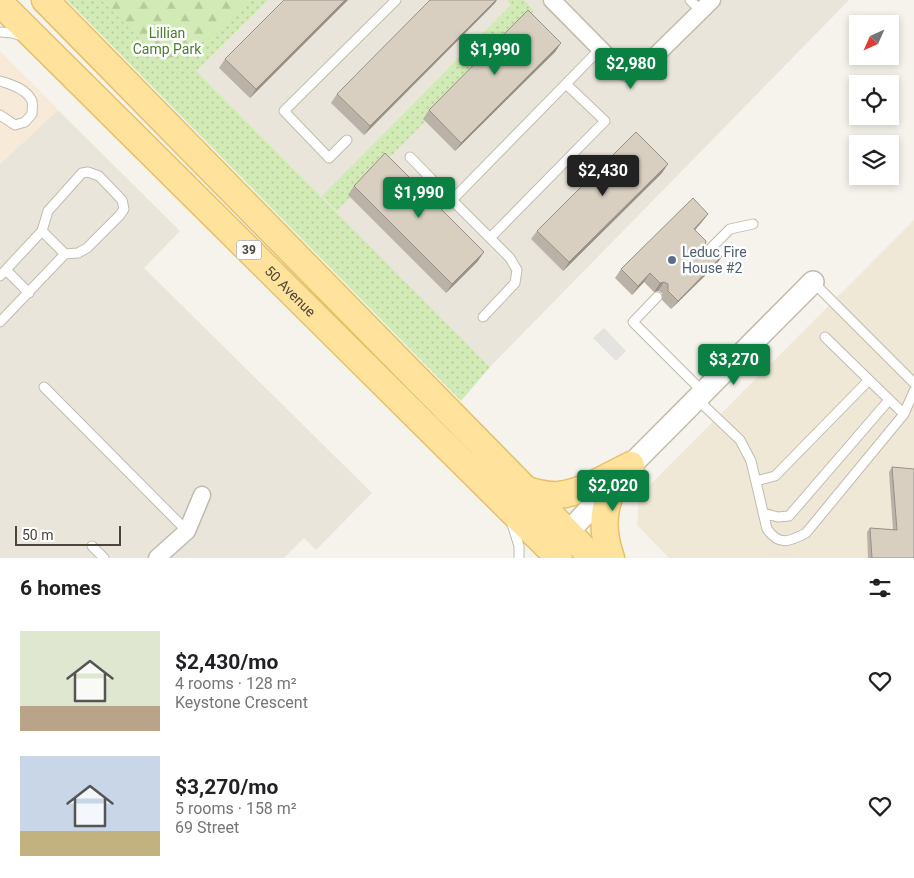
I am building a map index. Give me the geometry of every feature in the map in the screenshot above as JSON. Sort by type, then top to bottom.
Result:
[{"type":"main road","name":"50 Avenue","points":[[45,0],[524,489],[556,550]]},
{"type":"main road","name":"50 Avenue","points":[[0,3],[498,497],[556,550],[593,558]]},
{"type":"main road","points":[[524,489],[545,495],[567,493],[623,474]]},
{"type":"main road","points":[[611,558],[605,538],[605,510],[608,496],[623,474]]},
{"type":"street","points":[[552,0],[622,71],[630,74],[646,65],[701,4]]},
{"type":"street","points":[[556,550],[623,474],[813,282]]},
{"type":"street","points":[[157,558],[187,531],[202,495]]},
{"type":"lane","points":[[347,140],[329,158],[284,111],[396,0]]},
{"type":"lane","points":[[0,32],[12,33],[39,42]]},
{"type":"lane","points":[[452,200],[600,49]]},
{"type":"lane","points":[[0,81],[14,85],[26,94],[32,102],[32,114],[25,122],[15,125],[0,115]]},
{"type":"lane","points":[[490,238],[605,121],[566,84]]},
{"type":"lane","points":[[410,157],[510,258],[517,270],[515,283],[483,317]]},
{"type":"lane","points":[[0,322],[29,293],[65,254],[87,248],[124,209],[122,200],[99,176],[88,172],[82,173],[48,211],[42,231],[3,273],[29,293]]},
{"type":"lane","points":[[705,254],[730,229],[753,224]]},
{"type":"lane","points":[[42,231],[65,254]]},
{"type":"lane","points":[[813,282],[914,384]]},
{"type":"lane","points":[[657,297],[633,322],[740,440],[751,461],[767,528],[773,537],[784,541],[794,539],[806,533],[904,414],[914,391]]},
{"type":"lane","points":[[825,337],[904,414]]},
{"type":"lane","points":[[756,481],[775,476],[869,380]]},
{"type":"lane","points":[[44,387],[187,531]]},
{"type":"lane","points":[[763,513],[778,517],[789,516],[889,400]]},
{"type":"lane","points":[[498,497],[509,515],[516,532],[519,546],[518,558]]},
{"type":"lane","points":[[92,546],[104,558]]},
{"type":"shaded area","points":[[115,0],[849,0],[490,367]]},
{"type":"shaded area","points":[[0,51],[58,110],[0,164]]},
{"type":"shaded area","points":[[58,110],[180,231],[144,268],[372,493],[316,550],[304,538],[284,558],[0,558],[0,164]]},
{"type":"shaded area","points":[[914,220],[914,558],[669,558],[637,525],[639,496]]},
{"type":"shaded area","points":[[604,328],[626,351],[616,361],[593,338]]},
{"type":"green space","name":"Lillian Camp Park","points":[[67,0],[268,0],[196,71],[490,367],[461,401]]},
{"type":"green space","name":"Lillian Camp Park","points":[[101,0],[249,0],[206,40],[180,56],[160,59]]},
{"type":"green space","points":[[507,0],[524,0],[534,11],[337,211],[322,196],[511,5]]},
{"type":"building","points":[[284,0],[345,0],[256,89],[225,59]]},
{"type":"building","points":[[430,0],[496,0],[370,126],[337,94]]},
{"type":"building","points":[[528,10],[561,43],[461,143],[429,110]]},
{"type":"building","points":[[636,132],[668,164],[569,262],[537,231]]},
{"type":"building","points":[[385,153],[484,252],[452,284],[354,186]]},
{"type":"building","name":"Leduc Fire House #2","points":[[693,198],[708,214],[694,229],[706,241],[705,246],[707,250],[715,250],[722,256],[678,301],[668,291],[668,284],[660,283],[650,273],[638,286],[621,269]]},
{"type":"building","points":[[892,467],[914,469],[914,558],[872,558],[870,528],[897,530]]},
{"type":"place","name":"Leduc Fire House #2","points":[[672,260]]}]
